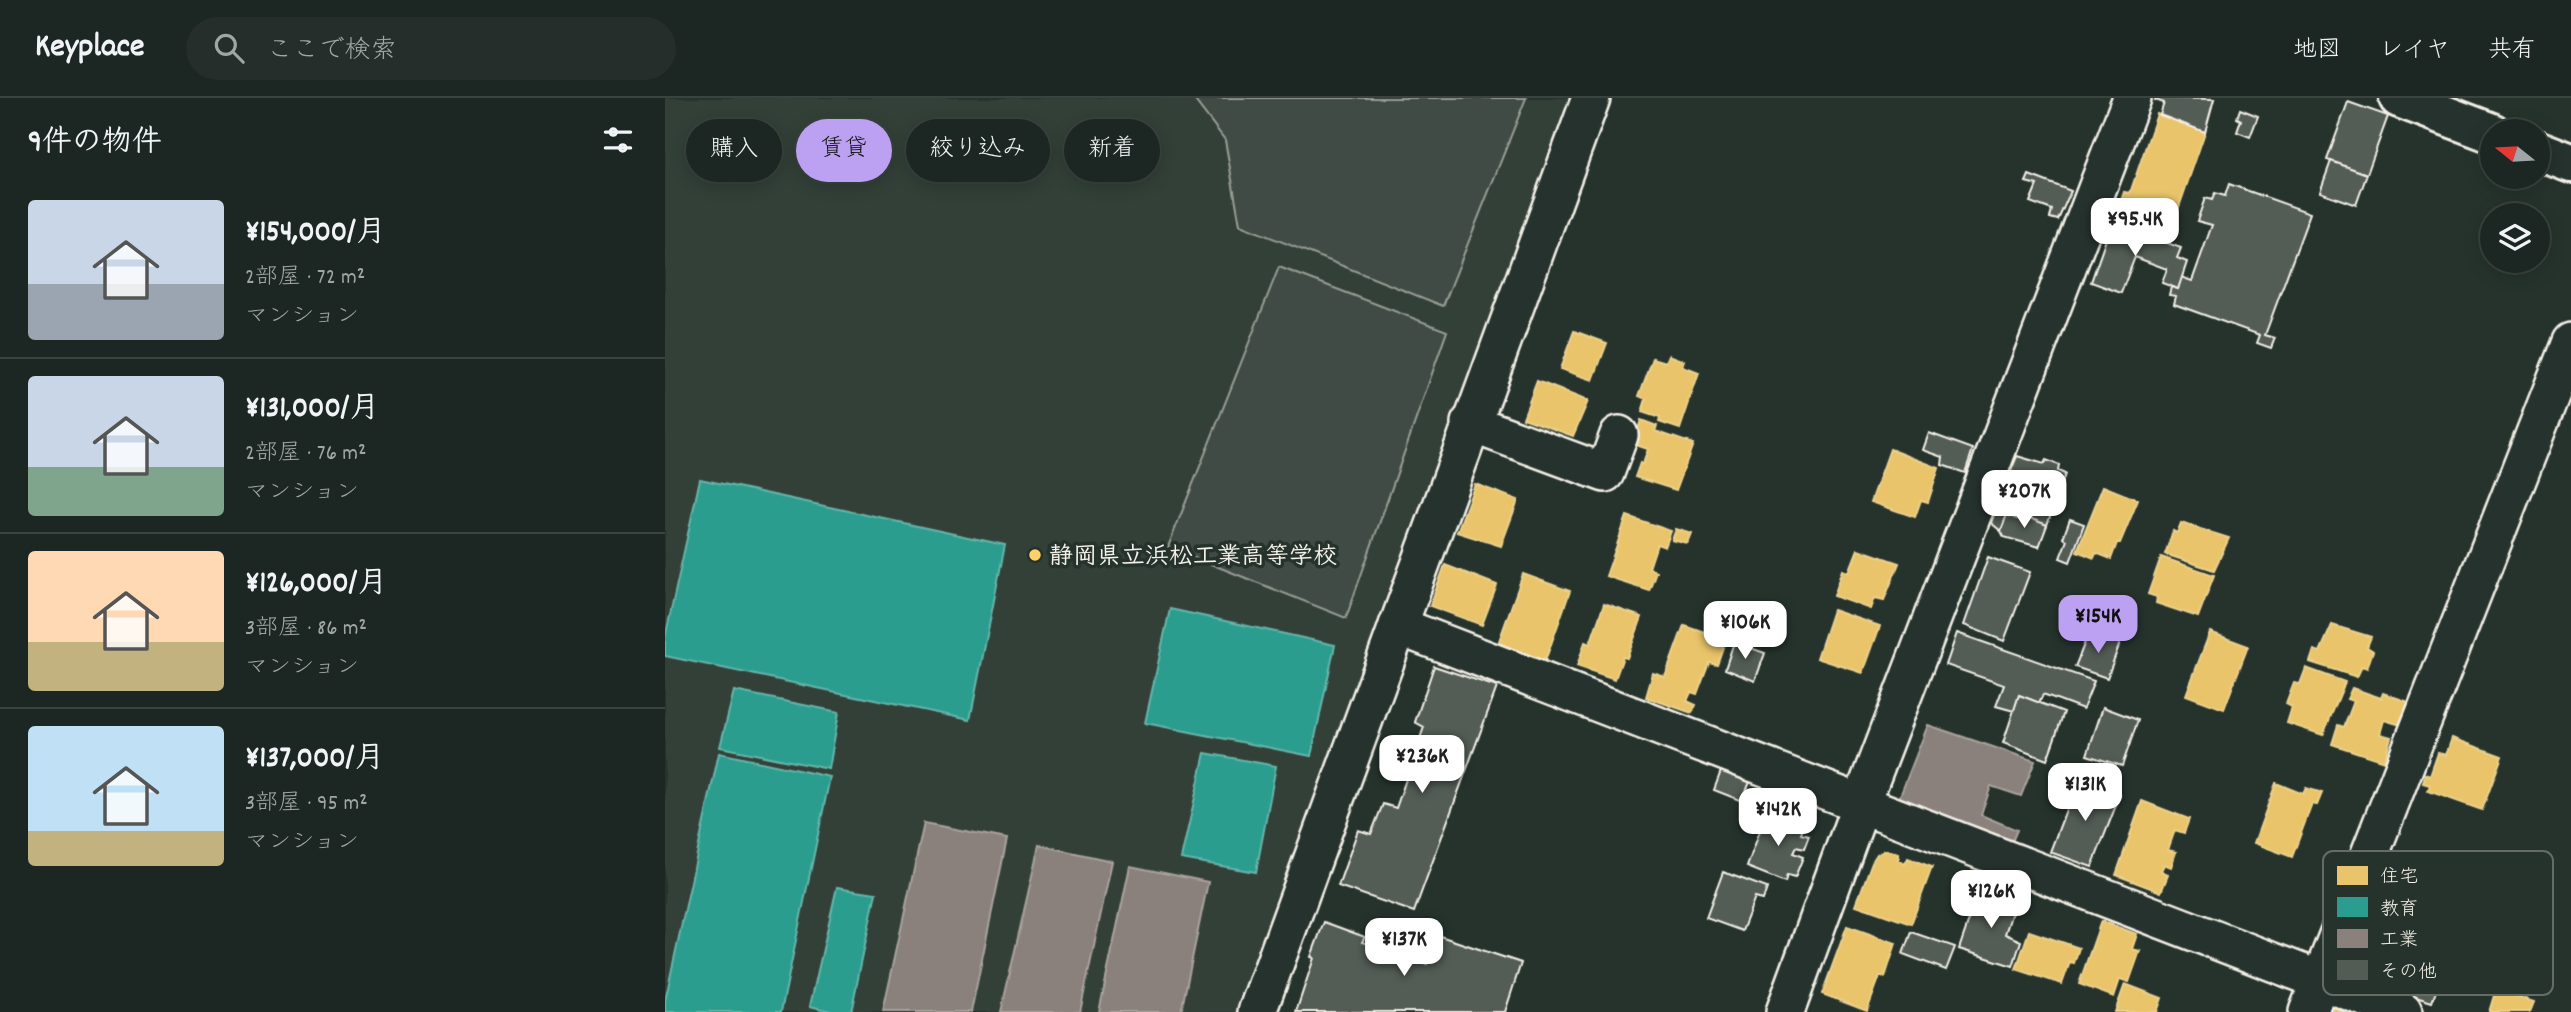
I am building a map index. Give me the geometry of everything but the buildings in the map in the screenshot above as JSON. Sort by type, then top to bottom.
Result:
[{"type":"street","points":[[1257,1012],[1470,423],[1591,98]]},
{"type":"street","points":[[1785,1012],[1861,804],[2132,98]]},
{"type":"street","points":[[2399,98],[2480,128]]},
{"type":"street","points":[[2550,155],[2571,163]]},
{"type":"street","points":[[2371,851],[2571,342]]},
{"type":"street","points":[[1470,423],[1605,473],[1619,435]]},
{"type":"street","points":[[1398,626],[1861,804],[2314,997],[2403,1012]]},
{"type":"street","points":[[2314,997],[2323,974]]},
{"type":"shaded area","name":"静岡県立浜松工業高等学校","points":[[665,98],[1572,98],[1239,1012],[665,1012]]},
{"type":"shaded area","points":[[1193,98],[1526,98],[1443,306],[1240,225],[1225,140]]},
{"type":"shaded area","points":[[1279,267],[1447,331],[1346,618],[1168,547]]},
{"type":"place","name":"静岡県立浜松工業高等学校","points":[[1035,555]]}]
